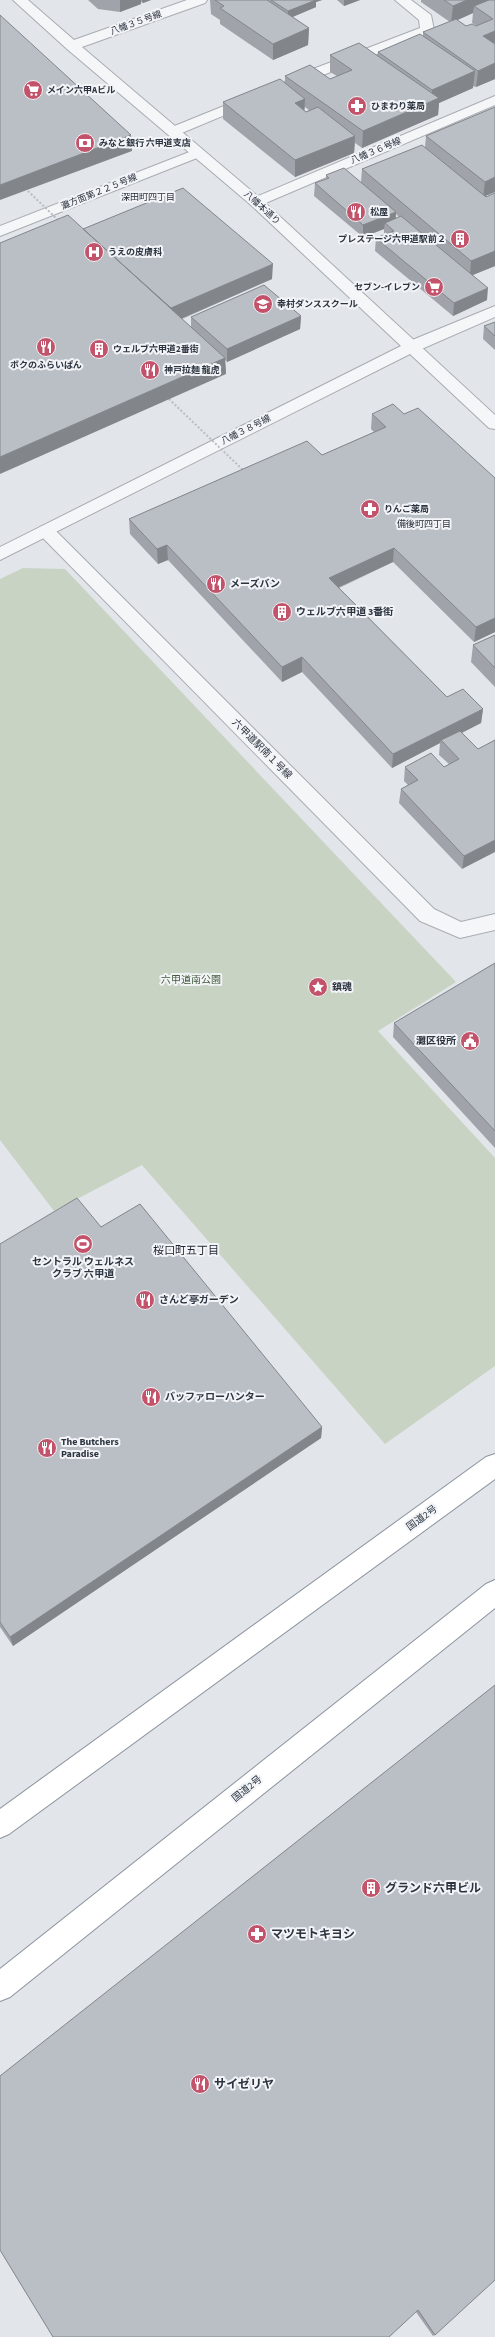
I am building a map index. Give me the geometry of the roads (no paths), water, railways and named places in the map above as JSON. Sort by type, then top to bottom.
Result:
[{"type":"highway","name":"国道2号","points":[[0,1824],[495,1465]]},
{"type":"highway","name":"国道2号","points":[[0,1987],[495,1592]]},
{"type":"street","name":"八幡本通り","points":[[20,0],[172,132],[256,202],[495,424]]},
{"type":"street","name":"八幡３５号線","points":[[72,46],[200,0]]},
{"type":"street","points":[[282,86],[427,30],[426,18],[402,0]]},
{"type":"street","points":[[172,132],[268,92]]},
{"type":"street","name":"八幡３６号線","points":[[256,202],[495,100]]},
{"type":"street","name":"灘方面第２２５号線","points":[[0,231],[197,153]]},
{"type":"street","name":"八幡３８号線","points":[[0,554],[411,347],[495,311]]},
{"type":"street","name":"六甲道駅南１号線","points":[[46,532],[427,915],[460,930],[495,922]]},
{"type":"place","name":"メイン六甲Aビル","points":[[33,90]]},
{"type":"place","name":"ひまわり薬局","points":[[357,106]]},
{"type":"place","name":"みなと銀行 六甲道支店","points":[[85,143]]},
{"type":"place","name":"松屋","points":[[356,212]]},
{"type":"place","name":"プレステージ六甲道駅前２","points":[[460,239]]},
{"type":"place","name":"うえの皮膚科","points":[[94,252]]},
{"type":"place","name":"セブン-イレブン","points":[[434,287]]},
{"type":"place","name":"幸村ダンススクール","points":[[263,304]]},
{"type":"place","name":"ボクのふらいぱん","points":[[46,347]]},
{"type":"place","name":"ウェルブ六甲道2番街","points":[[99,349]]},
{"type":"place","name":"神戸拉麺 龍虎","points":[[150,370]]},
{"type":"place","name":"りんご薬局","points":[[370,509]]},
{"type":"place","name":"メーズバン","points":[[216,584]]},
{"type":"place","name":"ウェルブ六甲道 3番街","points":[[282,612]]},
{"type":"place","name":"鎮魂","points":[[318,987]]},
{"type":"place","name":"灘区役所","points":[[470,1041]]},
{"type":"place","name":"セントラル ウェルネス クラブ 六甲道","points":[[83,1244]]},
{"type":"place","name":"さんど亭ガーデン","points":[[145,1300]]},
{"type":"place","name":"バッファローハンター","points":[[151,1397]]},
{"type":"place","name":"The Butchers Paradise","points":[[47,1448]]},
{"type":"place","name":"グランド六甲ビル","points":[[371,1888]]},
{"type":"place","name":"マツモトキヨシ","points":[[257,1934]]},
{"type":"place","name":"サイゼリヤ","points":[[200,2084]]},
{"type":"district","name":"深田町四丁目","points":[[148,197]]},
{"type":"district","name":"備後町四丁目","points":[[424,524]]},
{"type":"district","name":"桜口町五丁目","points":[[186,1250]]},
{"type":"park label","name":"六甲道南公園","points":[[191,980]]}]
